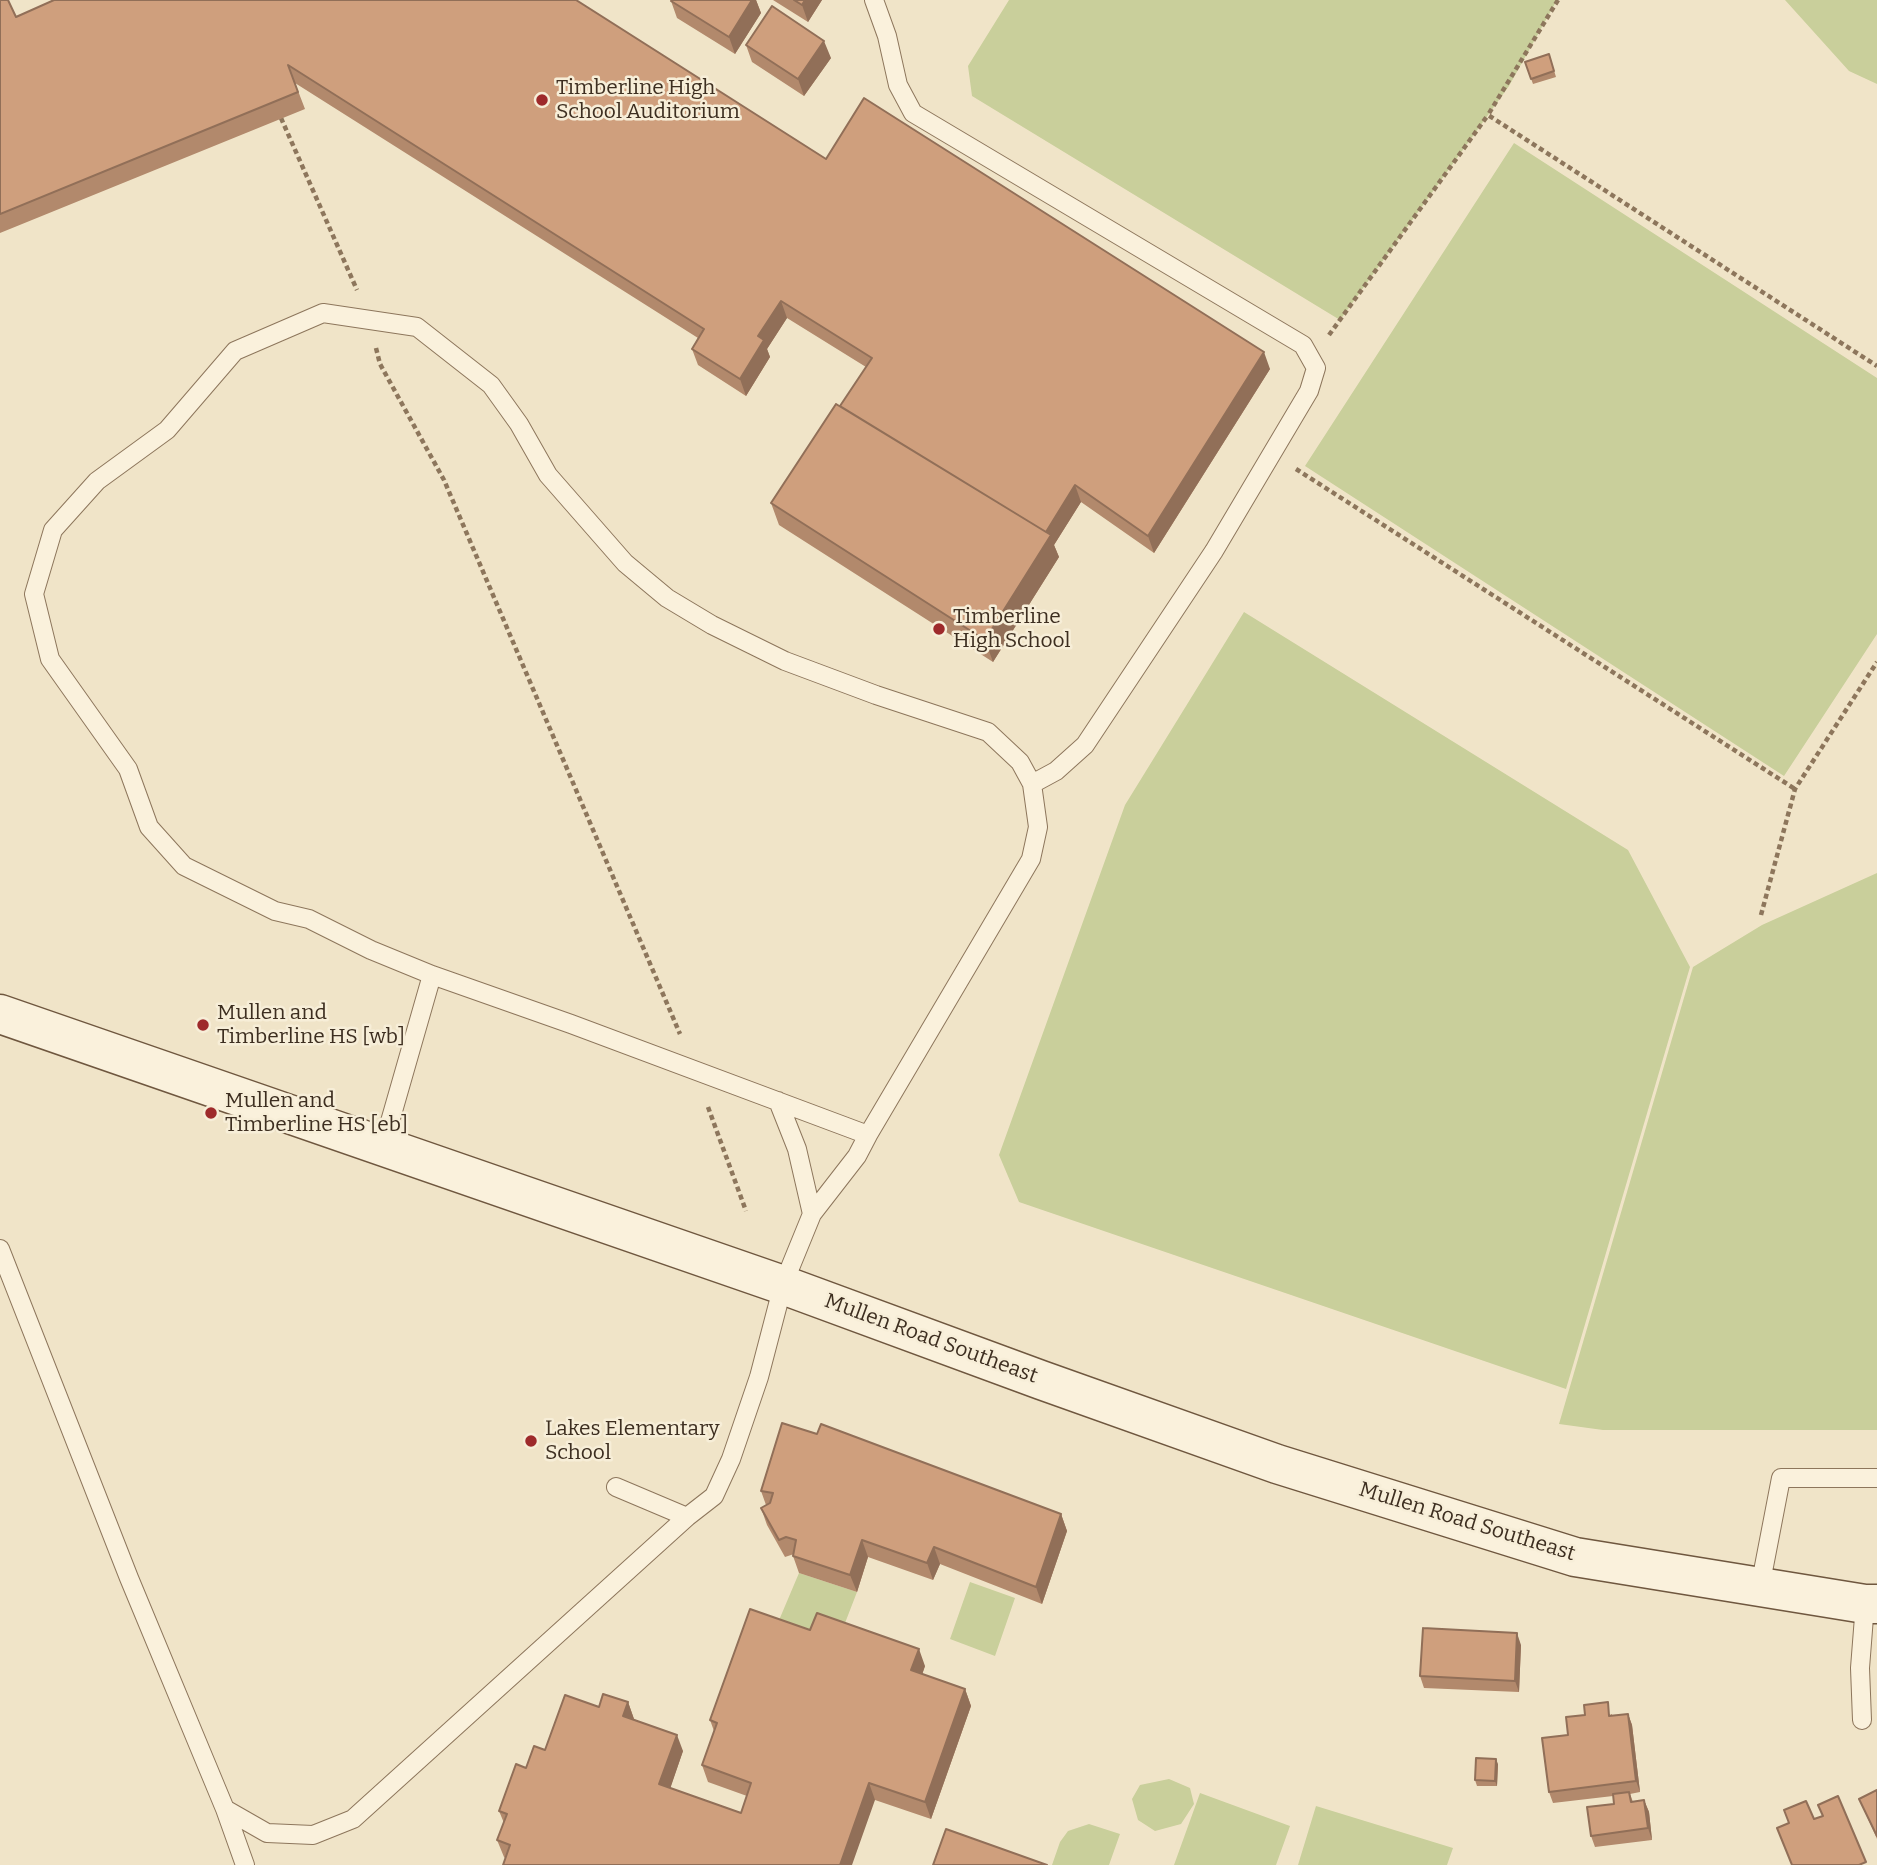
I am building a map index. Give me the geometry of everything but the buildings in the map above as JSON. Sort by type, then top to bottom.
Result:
[{"type":"street","name":"Mullen Road Southeast","points":[[0,1014],[783,1285],[1278,1464],[1575,1557],[1871,1604]]},
{"type":"lane","points":[[874,0],[887,36],[898,85],[913,113],[1303,345],[1316,368],[1310,391],[1214,551],[1085,746],[1056,771],[1032,784]]},
{"type":"lane","points":[[225,1809],[267,1833],[313,1835],[353,1819],[687,1517],[714,1496],[731,1459],[759,1377],[783,1285],[812,1214],[858,1156],[1031,859],[1038,827],[1032,784],[1020,762],[988,732],[785,661],[712,625],[667,598],[625,563],[548,475],[519,424],[491,385],[417,327],[323,313],[235,351],[167,429],[97,481],[53,530],[34,594],[50,659],[128,769],[149,827],[184,866],[275,911],[309,919],[371,950],[432,975],[695,1069],[868,1135]]},
{"type":"lane","points":[[383,1146],[432,975]]},
{"type":"lane","points":[[778,1101],[797,1149],[812,1214]]},
{"type":"lane","points":[[0,1249],[129,1578],[225,1809],[245,1865]]},
{"type":"lane","points":[[1760,1587],[1781,1478],[1877,1478]]},
{"type":"lane","points":[[615,1487],[687,1517]]},
{"type":"lane","points":[[1862,1720],[1860,1668],[1871,1604]]},
{"type":"path","points":[[1311,359],[1488,115],[1558,0]]},
{"type":"path","points":[[1488,115],[1877,366]]},
{"type":"path","points":[[281,118],[370,320],[380,364],[444,480],[695,1069],[746,1211]]},
{"type":"path","points":[[1272,454],[1795,789]]},
{"type":"path","points":[[1761,915],[1795,789],[1877,662]]},
{"type":"green space","points":[[1009,0],[1557,0],[1509,86],[1340,320],[972,96],[968,66]]},
{"type":"green space","points":[[1785,0],[1877,0],[1877,84],[1849,71]]},
{"type":"green space","points":[[1514,143],[1877,378],[1877,634],[1784,776],[1305,466]]},
{"type":"green space","points":[[1244,612],[1628,850],[1690,967],[1566,1389],[1019,1202],[999,1155],[1125,805]]},
{"type":"green space","points":[[1877,873],[1877,1430],[1603,1430],[1559,1424],[1693,967],[1762,925]]},
{"type":"green space","points":[[799,1573],[857,1592],[840,1636],[774,1632]]},
{"type":"green space","points":[[970,1582],[1015,1598],[995,1656],[950,1639]]},
{"type":"green space","points":[[1169,1779],[1190,1788],[1194,1804],[1181,1824],[1155,1831],[1138,1820],[1132,1799],[1140,1785]]},
{"type":"green space","points":[[1200,1793],[1290,1826],[1276,1865],[1174,1865]]},
{"type":"green space","points":[[1316,1806],[1453,1848],[1447,1865],[1298,1865]]},
{"type":"green space","points":[[1089,1824],[1120,1834],[1109,1865],[1052,1865],[1060,1842],[1068,1831]]},
{"type":"place","name":"Timberline High School Auditorium","points":[[542,100]]},
{"type":"place","name":"Timberline High School","points":[[939,629]]},
{"type":"place","name":"Mullen and Timberline HS [wb]","points":[[203,1025]]},
{"type":"place","name":"Mullen and Timberline HS [eb]","points":[[211,1113]]},
{"type":"place","name":"Lakes Elementary School","points":[[531,1441]]}]
